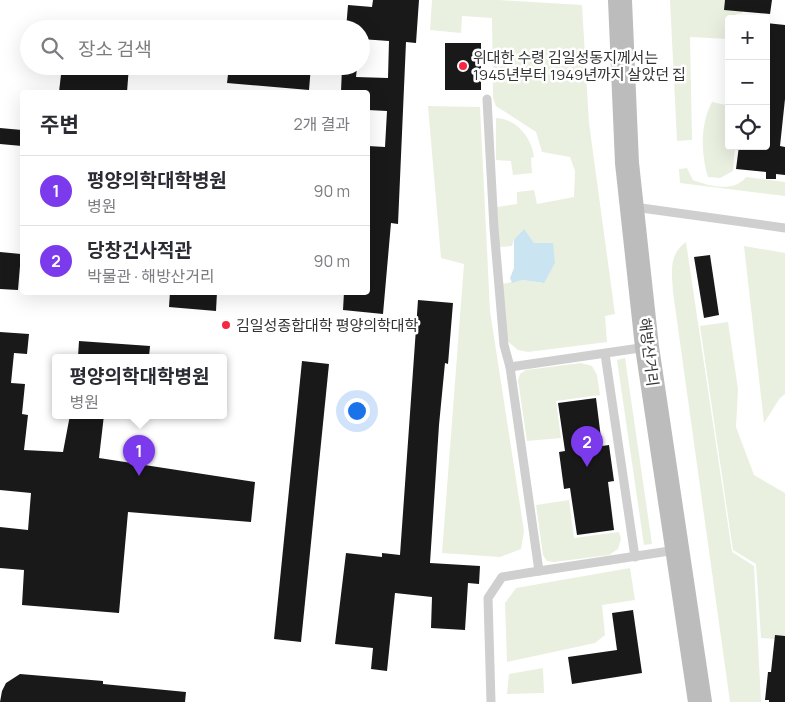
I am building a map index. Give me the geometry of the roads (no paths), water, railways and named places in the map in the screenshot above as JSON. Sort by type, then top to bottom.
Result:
[{"type":"main road","name":"해방산거리","points":[[620,0],[627,163],[631,207],[647,347],[700,702]]},
{"type":"lane","points":[[486,99],[504,345],[510,367],[539,571]]},
{"type":"lane","points":[[631,207],[785,228]]},
{"type":"lane","points":[[510,367],[647,347]]},
{"type":"lane","points":[[605,354],[635,557]]},
{"type":"lane","points":[[491,702],[488,598],[502,577],[676,550]]},
{"type":"water","points":[[524,229],[534,243],[553,243],[555,263],[544,283],[522,280],[512,283],[510,278],[514,268],[514,240]]},
{"type":"place","name":"위대한 수령 김일성동지께서는 1945년부터 1949년까지 살았던 집","points":[[463,66]]},
{"type":"place","name":"김일성종합대학 평양의학대학","points":[[226,325]]},
{"type":"place","name":"당창건사적관","points":[[587,467]]},
{"type":"place","name":"평양의학대학병원","points":[[139,476]]}]
